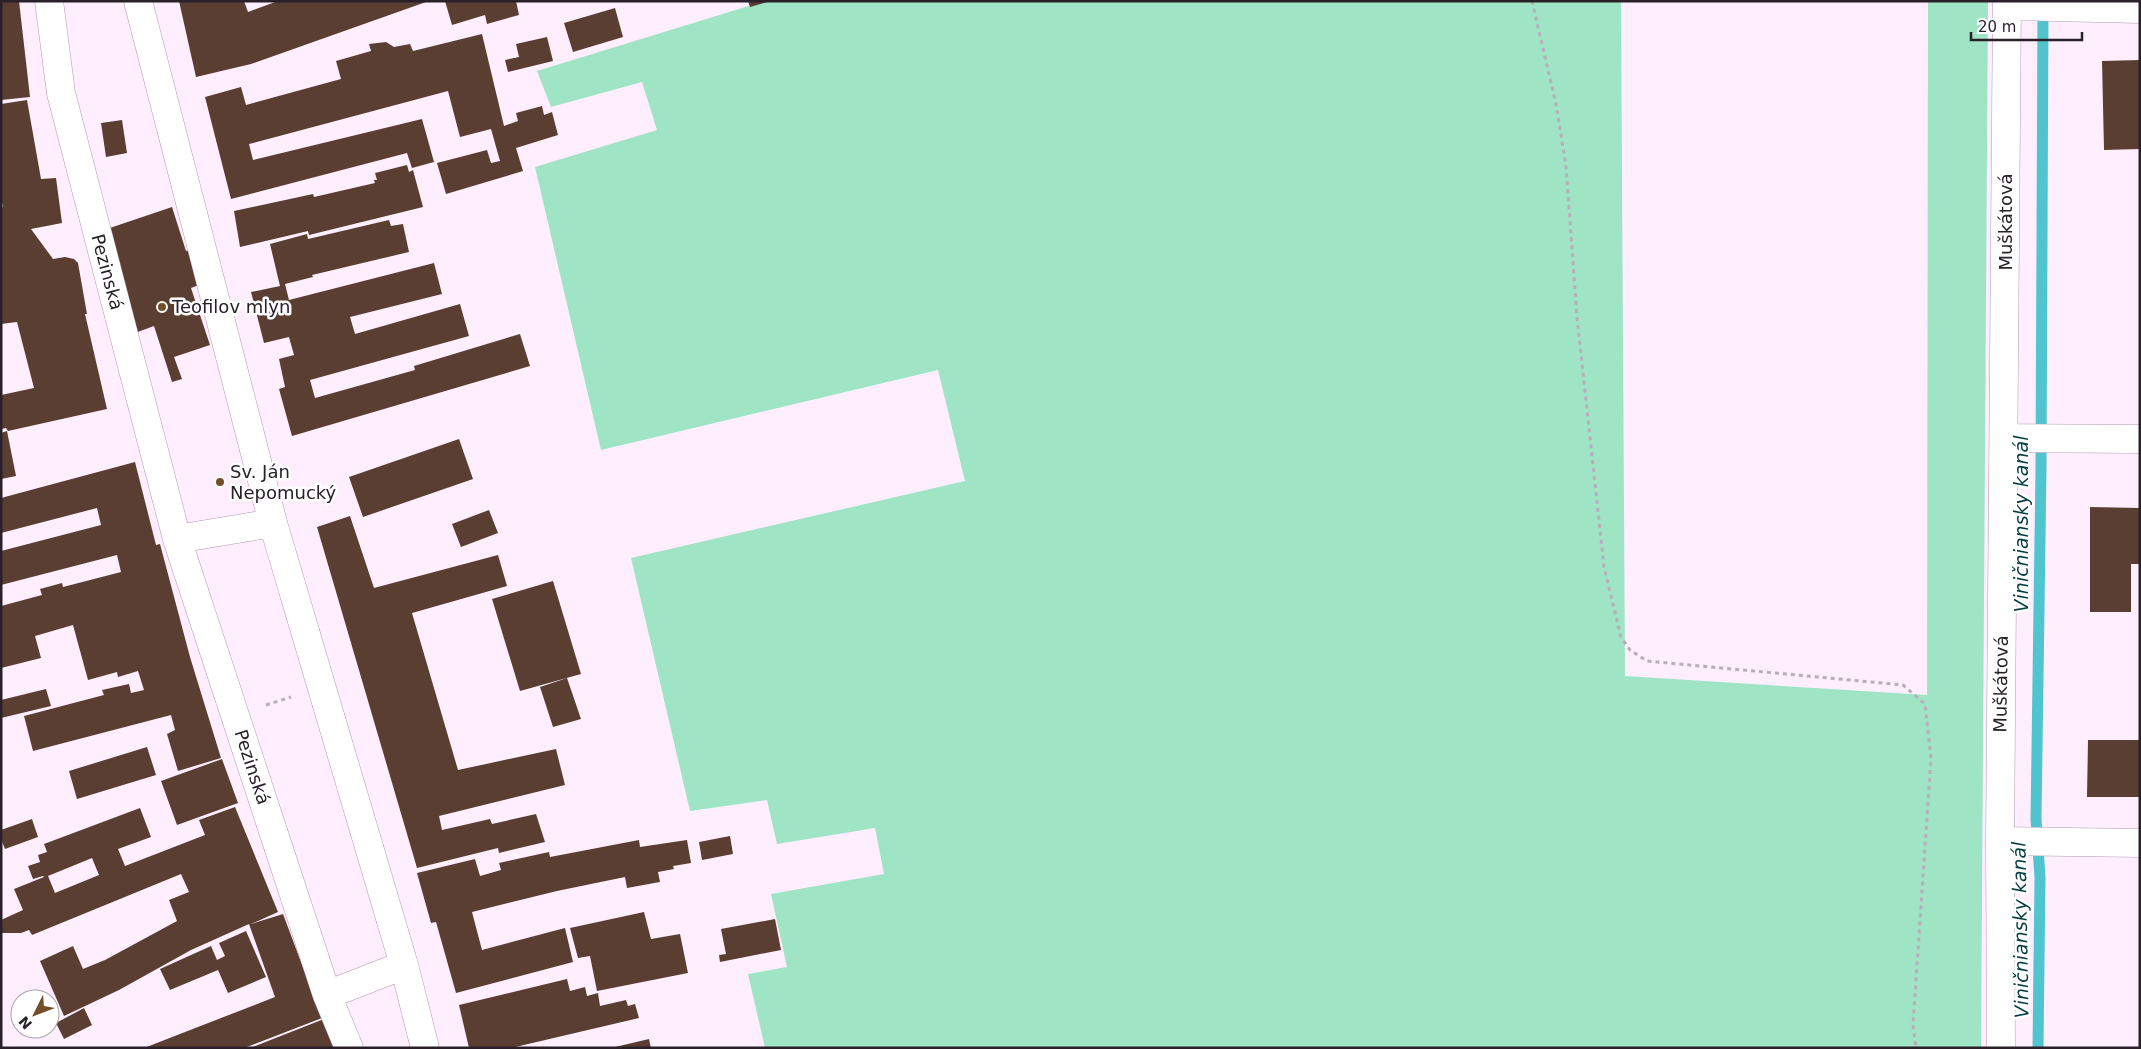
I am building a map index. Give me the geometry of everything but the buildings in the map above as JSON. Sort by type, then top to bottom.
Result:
[{"type":"street","name":"Pezinská","points":[[49,1],[61,93],[177,540],[327,995],[349,1048]]},
{"type":"street","points":[[138,1],[273,524],[404,965],[425,1048]]},
{"type":"street","name":"Muškátová","points":[[2000,1048],[2007,4],[2140,9]]},
{"type":"street","points":[[2004,438],[2140,439]]},
{"type":"street","points":[[177,540],[273,524]]},
{"type":"street","points":[[2000,841],[2140,843]]},
{"type":"street","points":[[327,995],[404,965]]},
{"type":"path","points":[[1532,1],[1556,104],[1566,166],[1577,317],[1604,567],[1621,637],[1630,650],[1646,661],[1903,685],[1925,704],[1931,758],[1913,1025],[1916,1048]]},
{"type":"path","points":[[235,716],[322,687]]},
{"type":"green space","points":[[765,1],[1621,1],[1625,676],[1927,695],[1928,1],[1988,1],[1981,1048],[765,1048],[748,974],[787,967],[771,894],[884,874],[875,828],[777,844],[767,800],[690,811],[631,558],[965,481],[938,370],[601,450],[535,167],[657,130],[642,82],[551,107],[537,71]]},
{"type":"waterway","name":"Viničniansky kanál","points":[[2038,1048],[2040,877],[2036,819],[2041,469],[2043,7]]},
{"type":"place","name":"Teofilov mlyn","points":[[162,307]]},
{"type":"place","name":"Sv. Ján Nepomucký","points":[[220,482]]}]
